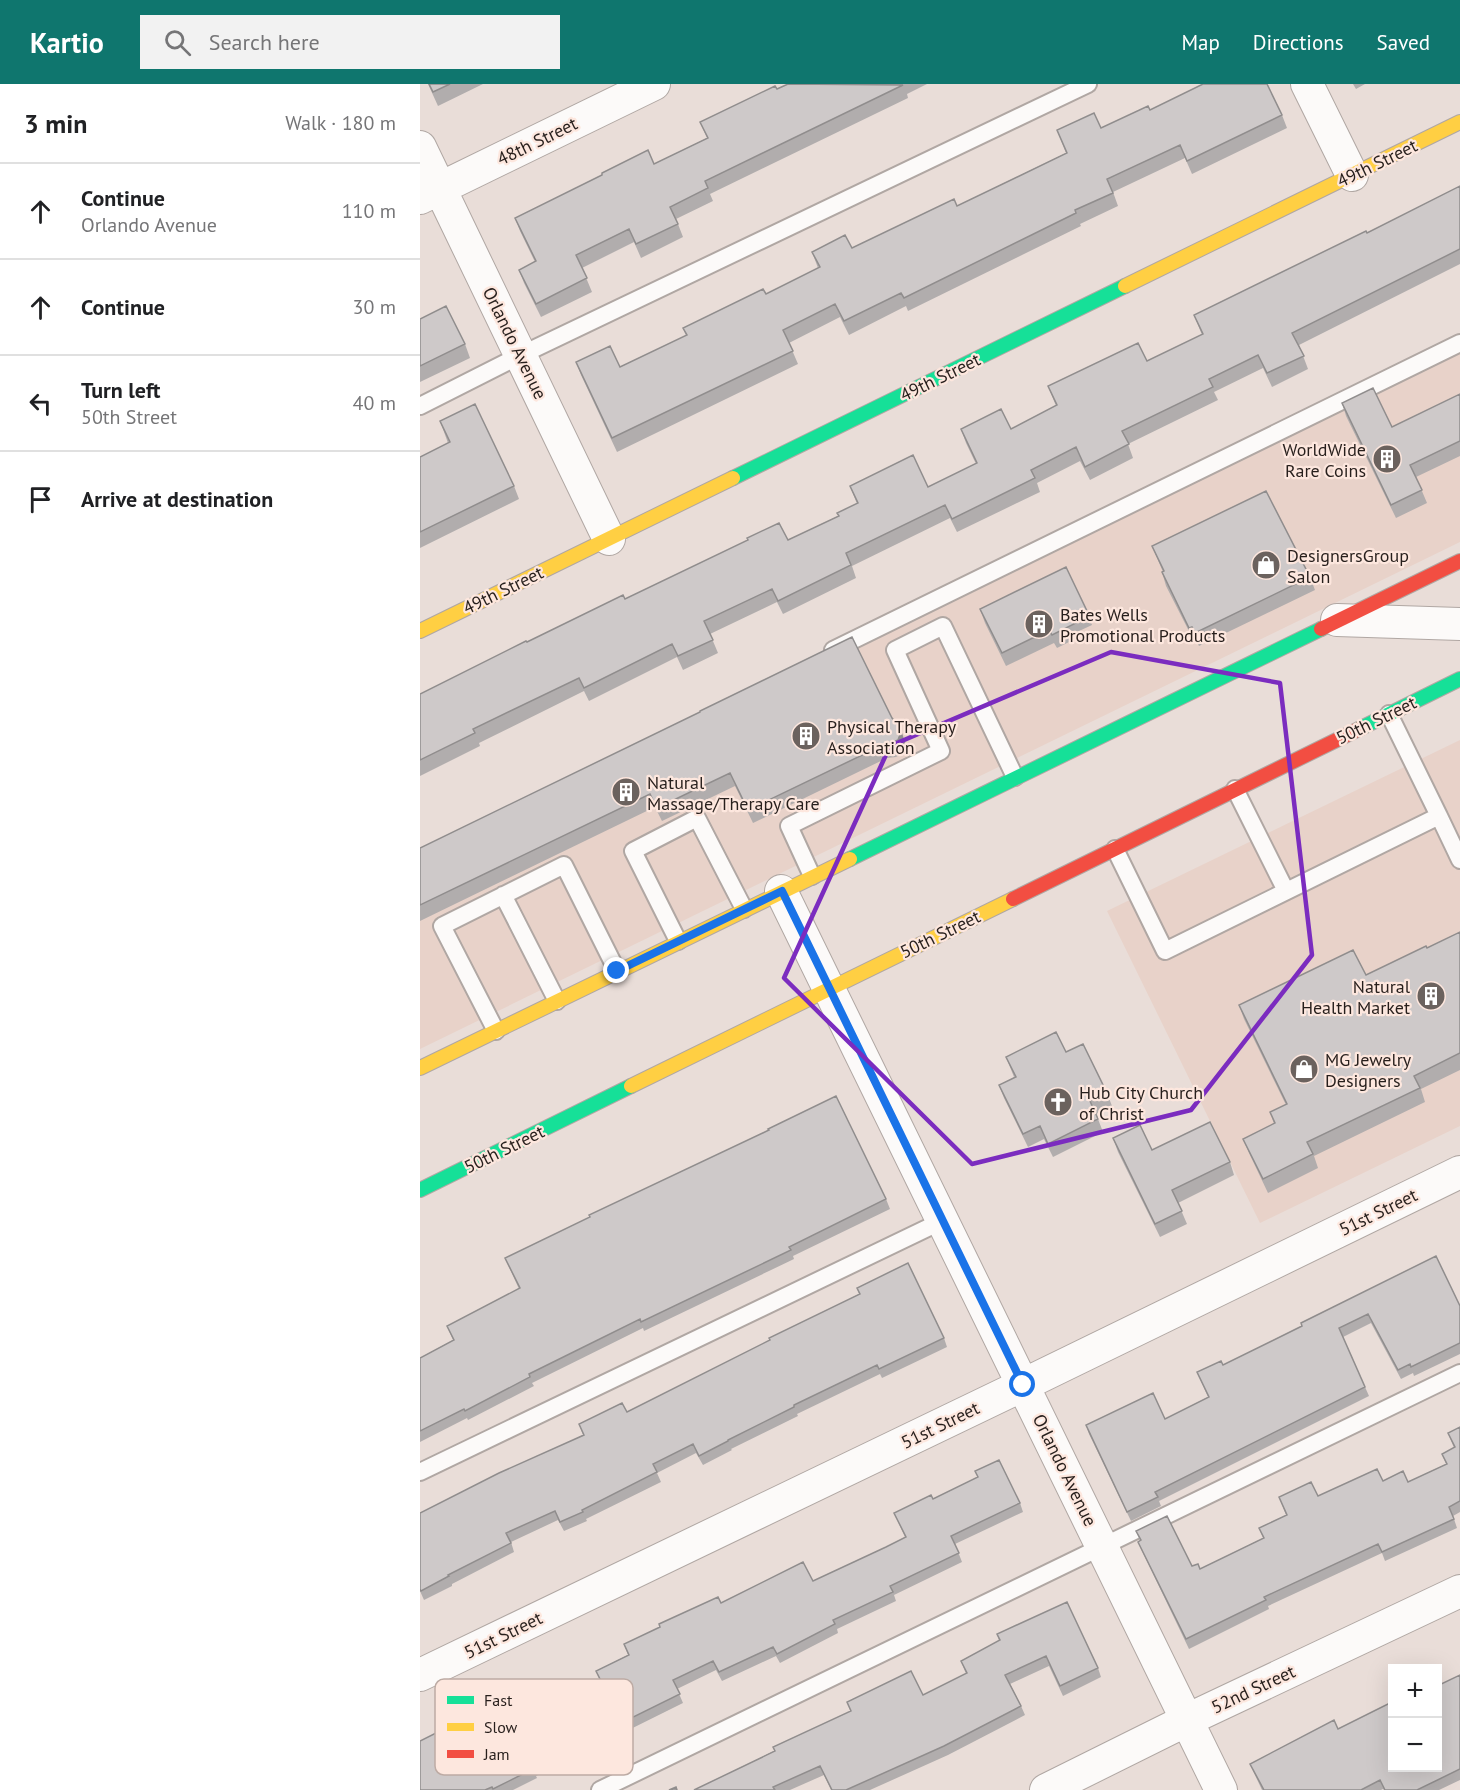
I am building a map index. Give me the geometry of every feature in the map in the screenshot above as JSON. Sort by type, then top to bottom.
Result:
[{"type":"street","name":"48th Street","points":[[430,193],[654,84]]},
{"type":"street","points":[[1307,84],[1352,176]]},
{"type":"street","name":"49th Street","points":[[420,631],[1460,122]]},
{"type":"street","name":"Orlando Avenue","points":[[420,147],[430,193],[521,356],[609,538]]},
{"type":"street","points":[[425,1061],[496,1031],[1460,561]]},
{"type":"street","points":[[1337,620],[1460,624]]},
{"type":"street","name":"50th Street","points":[[420,1190],[1460,679]]},
{"type":"street","name":"Orlando Avenue","points":[[782,891],[1221,1790]]},
{"type":"street","name":"51st Street","points":[[420,1675],[1460,1172]]},
{"type":"street","name":"52nd Street","points":[[1046,1790],[1187,1720],[1460,1591]]},
{"type":"lane","points":[[420,406],[1088,84]]},
{"type":"lane","points":[[817,658],[1460,343]]},
{"type":"lane","points":[[812,876],[789,826],[941,751],[895,650],[943,626],[1015,777]]},
{"type":"lane","points":[[1389,714],[1460,860]]},
{"type":"lane","points":[[1235,789],[1286,891]]},
{"type":"lane","points":[[1115,849],[1165,951],[1439,816]]},
{"type":"lane","points":[[678,941],[633,851],[697,818],[744,909]]},
{"type":"lane","points":[[496,1031],[442,926],[564,865],[617,971]]},
{"type":"lane","points":[[503,896],[557,1001]]},
{"type":"lane","points":[[420,1473],[942,1221]]},
{"type":"lane","points":[[633,1774],[1460,1373]]},
{"type":"lane","points":[[600,1790],[631,1775]]},
{"type":"highlighted area","points":[[1111,652],[1280,683],[1312,955],[1191,1110],[972,1164],[784,978],[890,746]]},
{"type":"shaded area","points":[[1460,350],[1460,542],[420,1049],[420,858]]},
{"type":"shaded area","points":[[1460,740],[1460,1126],[1260,1223],[1107,911]]},
{"type":"building","points":[[429,84],[450,84],[433,92]]},
{"type":"building","points":[[788,84],[903,85],[705,181],[708,188],[670,207],[678,224],[636,244],[629,229],[576,255],[587,278],[536,304],[519,270],[536,261],[515,218],[648,150],[654,164],[708,138],[700,122],[775,86],[777,89]]},
{"type":"building","points":[[1203,84],[1267,84],[1282,115],[1187,161],[1180,145],[1107,179],[1113,193],[1075,210],[1076,213],[904,298],[901,293],[844,321],[835,304],[783,330],[793,351],[612,438],[576,362],[610,346],[620,367],[687,335],[683,328],[763,289],[766,294],[820,267],[812,252],[845,235],[852,248],[954,199],[957,206],[1067,153],[1057,130],[1094,113],[1101,128],[1148,106],[1150,110]]},
{"type":"building","points":[[1460,186],[1460,249],[1292,333],[1304,356],[1267,373],[1258,355],[1209,379],[1213,387],[1122,431],[1129,444],[1085,467],[1076,447],[1031,470],[1035,478],[952,519],[945,505],[846,553],[851,565],[778,601],[772,589],[704,621],[713,640],[678,656],[672,644],[584,688],[579,678],[473,729],[475,733],[420,760],[420,694],[623,595],[625,599],[779,523],[788,540],[839,516],[837,513],[858,503],[850,486],[913,455],[928,487],[977,463],[961,429],[1001,409],[1011,429],[1057,405],[1048,386],[1138,343],[1147,361],[1203,334],[1194,315]]},
{"type":"building","points":[[446,306],[465,344],[420,366],[420,319]]},
{"type":"building","points":[[1373,388],[1392,427],[1460,394],[1460,441],[1410,465],[1422,490],[1391,505],[1342,403]]},
{"type":"building","points":[[475,404],[514,486],[420,532],[420,457],[450,442],[440,421]]},
{"type":"building","points":[[1266,491],[1310,577],[1195,633],[1192,627],[1189,628],[1152,546]]},
{"type":"building","name":"Bates Wells Promotional Products","points":[[1066,567],[1087,611],[1071,619],[1074,624],[1052,635],[1049,630],[1002,653],[980,609]]},
{"type":"building","points":[[852,637],[892,718],[900,727],[898,740],[883,745],[748,810],[730,773],[657,808],[650,794],[420,905],[420,848]]},
{"type":"building","points":[[1460,932],[1460,1053],[1414,1076],[1420,1088],[1307,1142],[1313,1154],[1263,1179],[1243,1139],[1275,1123],[1270,1112],[1287,1104],[1239,1005],[1353,950],[1366,975]]},
{"type":"building","name":"Hub City Church of Christ","points":[[1056,1032],[1066,1052],[1083,1044],[1107,1093],[1090,1101],[1098,1119],[1048,1144],[1040,1126],[1023,1134],[999,1085],[1016,1077],[1006,1057]]},
{"type":"building","points":[[836,1096],[886,1199],[789,1247],[791,1250],[641,1322],[640,1319],[529,1374],[530,1377],[465,1411],[464,1409],[420,1431],[420,1358],[454,1340],[447,1326],[520,1288],[505,1258]]},
{"type":"building","points":[[1210,1122],[1230,1162],[1172,1190],[1182,1211],[1155,1224],[1113,1138],[1140,1125],[1152,1150]]},
{"type":"building","points":[[1436,1256],[1460,1306],[1460,1343],[1411,1367],[1410,1364],[1398,1370],[1368,1314],[1339,1328],[1365,1387],[1155,1492],[1158,1497],[1127,1512],[1086,1425],[1153,1393],[1165,1419],[1209,1397],[1197,1372],[1221,1361],[1223,1365],[1302,1326],[1301,1323]]},
{"type":"building","points":[[908,1263],[944,1338],[879,1369],[877,1365],[794,1405],[699,1456],[693,1444],[653,1464],[657,1472],[582,1510],[583,1512],[560,1522],[555,1511],[506,1533],[511,1543],[421,1591],[420,1513],[499,1473],[584,1435],[579,1424],[622,1403],[627,1412],[770,1340],[769,1338],[860,1294],[857,1288]]},
{"type":"building","points":[[1460,1427],[1460,1501],[1449,1507],[1454,1519],[1382,1552],[1378,1544],[1264,1597],[1266,1600],[1186,1639],[1138,1542],[1141,1540],[1136,1531],[1167,1516],[1192,1566],[1198,1564],[1200,1569],[1264,1538],[1259,1528],[1287,1515],[1279,1497],[1311,1482],[1318,1496],[1377,1469],[1383,1481],[1403,1471],[1408,1482],[1447,1464],[1442,1454],[1455,1447],[1448,1433]]},
{"type":"building","points":[[999,1460],[1020,1503],[951,1536],[959,1553],[890,1586],[893,1592],[833,1620],[835,1624],[777,1654],[773,1647],[719,1672],[713,1661],[673,1680],[680,1694],[633,1717],[633,1679],[600,1679],[596,1671],[629,1655],[624,1644],[660,1627],[659,1624],[718,1597],[721,1603],[803,1562],[813,1581],[906,1537],[894,1513],[931,1495],[933,1499],[978,1477],[975,1471]]},
{"type":"building","points":[[1067,1602],[1098,1668],[1060,1686],[1046,1656],[1005,1675],[1021,1706],[944,1746],[846,1790],[832,1790],[820,1766],[773,1787],[775,1790],[694,1790],[775,1751],[773,1747],[851,1711],[847,1702],[911,1671],[923,1695],[967,1673],[961,1661],[1000,1640],[997,1634]]},
{"type":"building","points":[[1460,1675],[1460,1769],[1417,1790],[1385,1790],[1380,1780],[1361,1790],[1264,1790],[1250,1764],[1334,1720],[1338,1729],[1388,1704],[1388,1772],[1442,1772],[1442,1684]]},
{"type":"building","points":[[435,1734],[435,1775],[521,1775],[493,1789],[492,1787],[485,1790],[420,1790],[420,1741]]},
{"type":"traffic: fast","points":[[733,478],[1125,286]]},
{"type":"traffic: fast","points":[[850,859],[1321,629]]},
{"type":"traffic: fast","points":[[1359,729],[1460,679]]},
{"type":"traffic: fast","points":[[420,1190],[631,1086]]},
{"type":"traffic: slow","points":[[1125,286],[1460,122]]},
{"type":"traffic: slow","points":[[420,631],[733,478]]},
{"type":"traffic: slow","points":[[420,1068],[850,859]]},
{"type":"traffic: slow","points":[[631,1086],[1013,899]]},
{"type":"traffic: jam","points":[[1321,629],[1460,561]]},
{"type":"traffic: jam","points":[[1013,899],[1359,729]]},
{"type":"place","name":"WorldWide Rare Coins","points":[[1387,459]]},
{"type":"place","name":"DesignersGroup Salon","points":[[1266,565]]},
{"type":"place","name":"Bates Wells Promotional Products","points":[[1039,624]]},
{"type":"place","name":"Physical Therapy Association","points":[[806,736]]},
{"type":"place","name":"Natural Massage/Therapy Care","points":[[626,792]]},
{"type":"place","name":"Natural Health Market","points":[[1431,996]]},
{"type":"place","name":"MG Jewelry Designers","points":[[1304,1069]]},
{"type":"place","name":"Hub City Church of Christ","points":[[1058,1102]]},
{"type":"route","points":[[617,971],[782,891],[1023,1385]]}]
